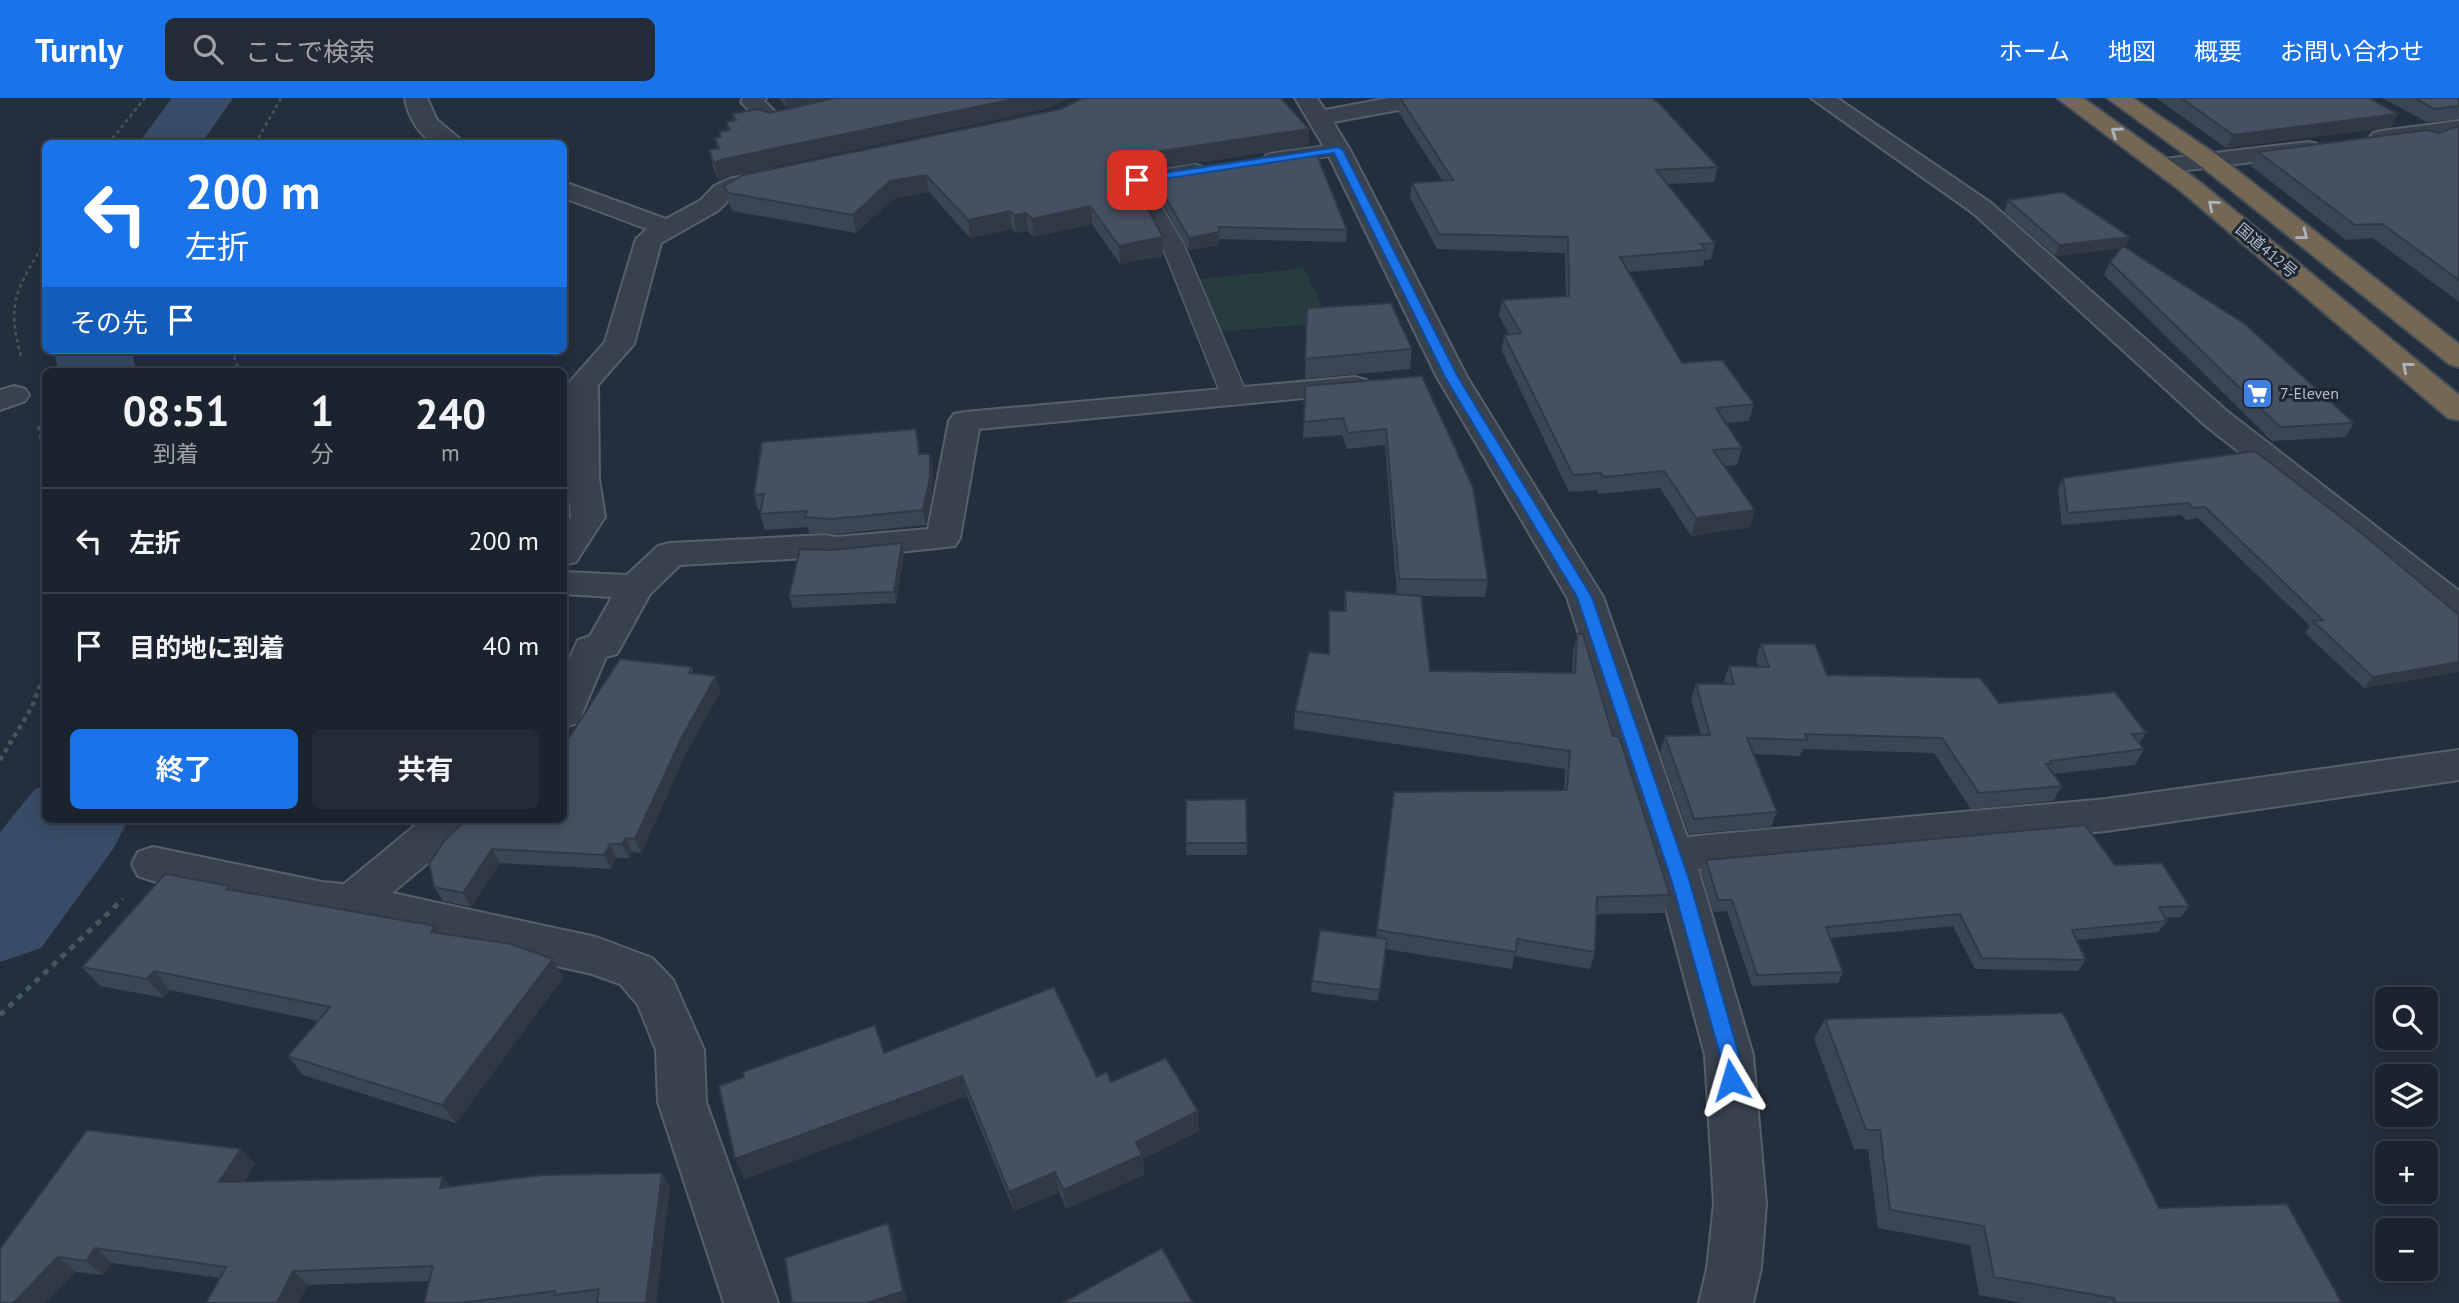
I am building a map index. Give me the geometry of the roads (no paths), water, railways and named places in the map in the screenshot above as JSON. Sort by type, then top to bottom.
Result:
[{"type":"highway","name":"国道412号","points":[[2068,98],[2164,166],[2459,411]]},
{"type":"highway","name":"国道412号","points":[[2118,98],[2211,162],[2459,358]]},
{"type":"street","points":[[415,98],[417,108],[428,127],[448,140]]},
{"type":"street","points":[[1426,98],[1312,108],[1338,150],[1438,378],[1585,597],[1672,855],[1730,1055],[1740,1203],[1734,1268],[1726,1303]]},
{"type":"street","points":[[1822,98],[1982,208],[2217,419],[2381,545],[2459,610]]},
{"type":"street","points":[[567,549],[588,517],[583,479],[583,384],[619,344],[649,239],[710,205],[723,191],[738,184],[808,169],[774,128],[773,121],[751,99]]},
{"type":"street","points":[[773,121],[798,115]]},
{"type":"street","points":[[2392,115],[2459,154]]},
{"type":"street","points":[[2356,142],[2459,128]]},
{"type":"street","points":[[2164,166],[2328,146]]},
{"type":"street","points":[[567,190],[667,228]]},
{"type":"street","points":[[567,706],[591,649],[604,645],[636,587],[670,554],[825,546],[836,548],[943,538],[965,421],[1384,383]]},
{"type":"street","points":[[567,583],[636,587]]},
{"type":"street","points":[[1672,855],[2106,815],[2459,765]]},
{"type":"street","points":[[352,902],[447,823]]},
{"type":"street","points":[[153,864],[322,900],[352,902],[596,956],[636,971],[657,994],[680,1050],[682,1102],[751,1303]]},
{"type":"lane","points":[[1255,161],[1338,150]]},
{"type":"lane","points":[[1214,167],[1137,180],[1172,243],[1235,397]]},
{"type":"waterway","points":[[172,140],[203,98]]},
{"type":"waterway","points":[[94,354],[96,368]]},
{"type":"waterway","points":[[0,915],[71,823]]},
{"type":"place","name":"7-Eleven","points":[[2257,393]]}]
